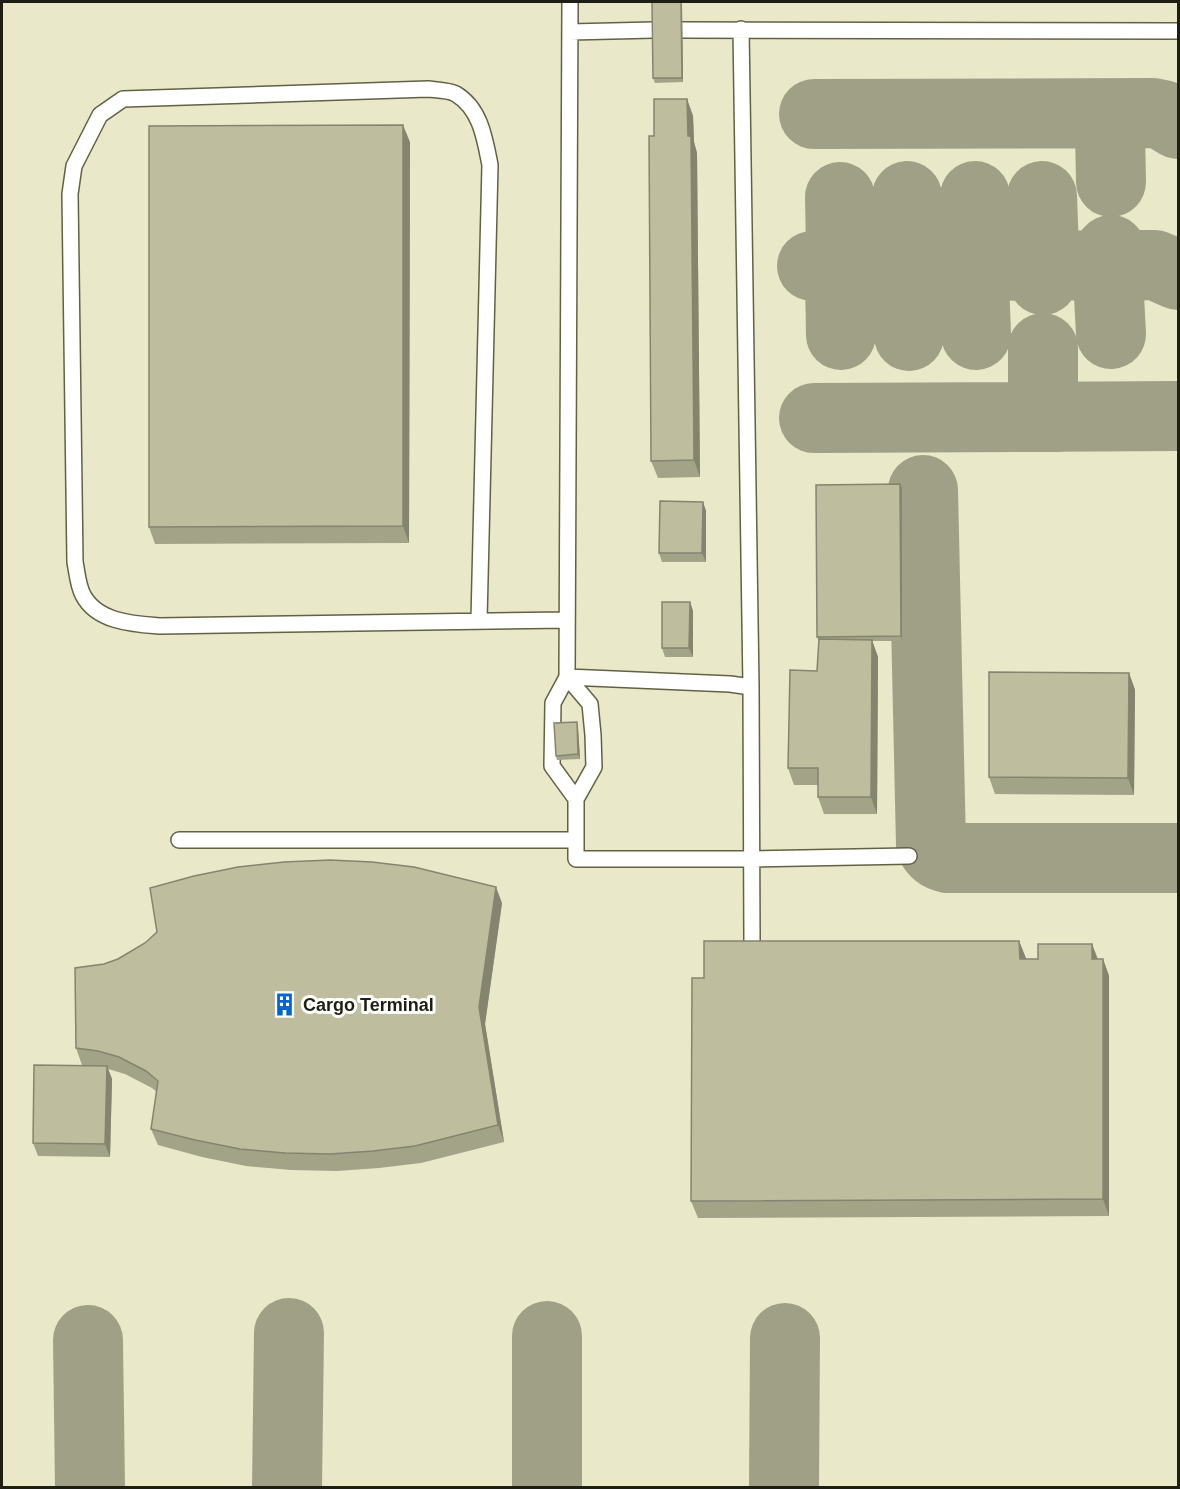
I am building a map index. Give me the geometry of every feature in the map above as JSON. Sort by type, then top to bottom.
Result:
[{"type":"lane","points":[[570,2],[567,677],[553,703],[552,766],[576,800]]},
{"type":"lane","points":[[741,29],[751,687],[752,944]]},
{"type":"lane","points":[[570,32],[654,30]]},
{"type":"lane","points":[[682,30],[1179,31]]},
{"type":"lane","points":[[479,620],[490,165],[483,129],[470,108],[455,94],[428,89],[123,99],[100,115],[74,166],[70,194],[75,562],[83,595],[101,614],[127,624],[159,626],[567,620]]},
{"type":"lane","points":[[567,677],[730,684],[751,687]]},
{"type":"lane","points":[[567,677],[590,704],[593,735],[594,767],[576,800],[576,859],[909,856]]},
{"type":"lane","points":[[178,840],[575,840]]},
{"type":"building","points":[[652,2],[681,2],[682,78],[653,78]]},
{"type":"building","points":[[654,99],[687,99],[688,136],[691,136],[694,460],[651,461],[649,136],[654,136]]},
{"type":"building","points":[[403,125],[403,526],[149,527],[149,126]]},
{"type":"building","points":[[900,484],[901,636],[817,637],[816,485]]},
{"type":"building","points":[[660,501],[703,502],[702,553],[659,553]]},
{"type":"building","points":[[662,602],[690,602],[689,648],[662,648]]},
{"type":"building","points":[[819,639],[872,640],[871,797],[818,797],[818,768],[788,768],[790,670],[817,671]]},
{"type":"building","points":[[989,672],[1129,673],[1128,778],[989,777]]},
{"type":"building","points":[[577,722],[578,754],[556,756],[554,723]]},
{"type":"building","name":"Cargo Terminal","points":[[330,860],[414,867],[496,887],[479,1007],[498,1125],[415,1146],[330,1154],[240,1149],[151,1129],[158,1081],[146,1071],[119,1057],[76,1048],[75,968],[104,964],[118,959],[145,943],[157,932],[150,888],[238,867]]},
{"type":"building","points":[[704,941],[1019,941],[1020,959],[1038,959],[1038,944],[1092,944],[1092,959],[1103,959],[1103,1199],[691,1201],[692,978],[704,978]]},
{"type":"building","points":[[34,1065],[107,1066],[105,1144],[33,1143]]},
{"type":"taxiway","points":[[1111,182],[1110,131],[1116,118],[1130,113]]},
{"type":"taxiway","points":[[814,114],[1153,113],[1163,115],[1178,124]]},
{"type":"taxiway","points":[[907,196],[909,252],[916,261],[924,265],[908,280]]},
{"type":"taxiway","points":[[974,279],[983,269],[991,265],[984,262],[976,252],[975,196]]},
{"type":"taxiway","points":[[1042,196],[1044,250],[1050,260],[1060,265],[1046,273],[1043,280]]},
{"type":"taxiway","points":[[840,197],[841,250],[846,259],[857,265],[840,281]]},
{"type":"taxiway","points":[[1111,250],[1100,262],[1093,265],[1103,270],[1108,277],[1111,334]]},
{"type":"taxiway","points":[[823,265],[832,270],[840,281],[841,335]]},
{"type":"taxiway","points":[[957,265],[966,269],[974,279],[976,335]]},
{"type":"taxiway","points":[[812,266],[1155,265],[1178,275]]},
{"type":"taxiway","points":[[892,266],[899,268],[908,280],[909,336]]},
{"type":"taxiway","points":[[1043,348],[1043,398],[1049,410],[1059,417]]},
{"type":"taxiway","points":[[814,418],[1178,416]]},
{"type":"taxiway","points":[[923,490],[931,845],[934,850],[948,858],[1178,858]]},
{"type":"taxiway","points":[[287,1488],[289,1333]]},
{"type":"taxiway","points":[[547,1336],[547,1488]]},
{"type":"taxiway","points":[[784,1488],[785,1338]]},
{"type":"taxiway","points":[[88,1340],[90,1488]]},
{"type":"place","name":"Cargo Terminal","points":[[285,1005]]}]
